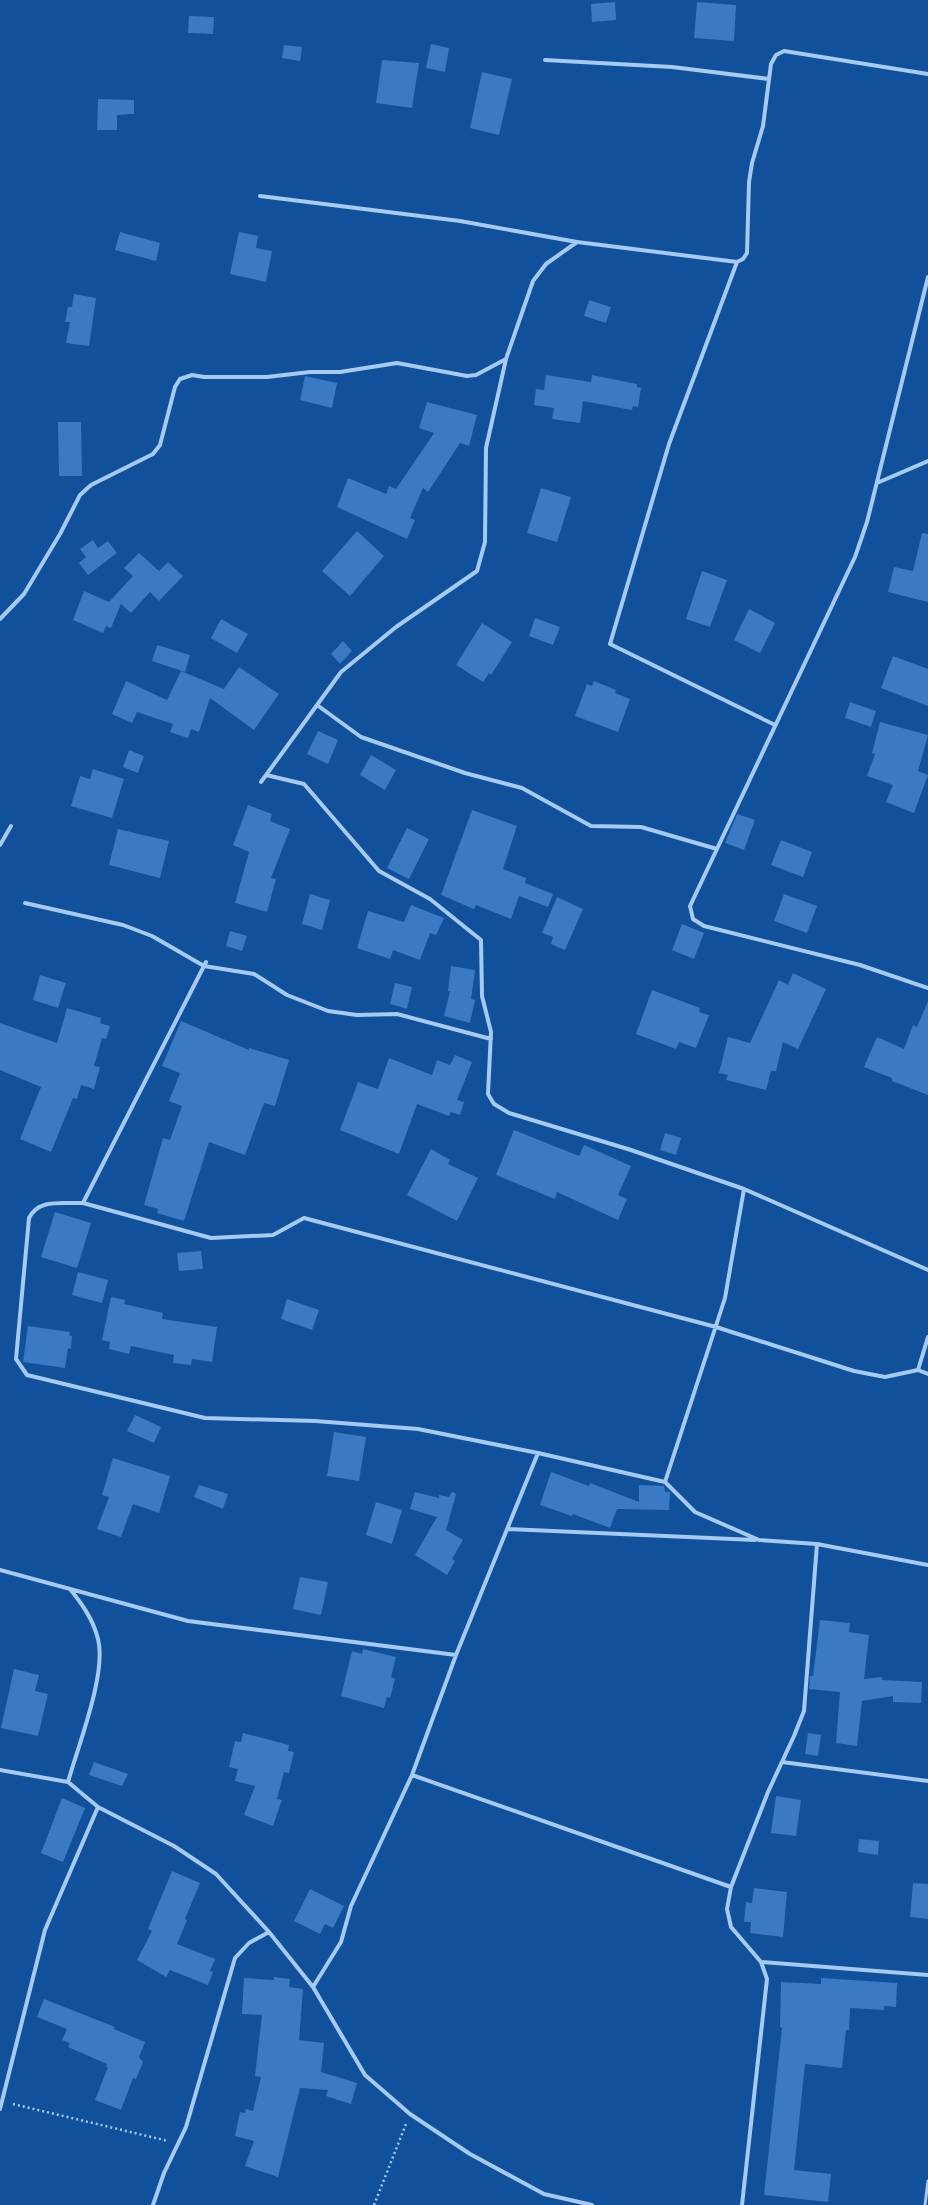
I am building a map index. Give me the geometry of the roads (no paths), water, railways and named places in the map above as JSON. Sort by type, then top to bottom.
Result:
[{"type":"street","points":[[260,196],[460,221],[577,242],[737,262],[743,259],[746,253],[749,182],[752,163],[764,126],[771,64],[776,55],[784,51],[928,74]]},
{"type":"street","points":[[545,60],[672,67],[769,79]]},
{"type":"street","points":[[261,782],[342,672],[396,627],[477,570],[484,542],[486,448],[506,359],[533,281],[546,264],[577,242]]},
{"type":"street","points":[[737,262],[669,444],[610,644],[775,725]]},
{"type":"street","points":[[928,277],[877,483],[855,557],[690,906],[693,919],[704,926],[860,964],[928,988]]},
{"type":"street","points":[[0,619],[24,594],[60,534],[80,495],[91,485],[153,454],[160,445],[175,387],[180,379],[192,375],[204,377],[261,377],[310,372],[340,372],[397,363],[467,376],[476,375],[506,359]]},
{"type":"street","points":[[877,483],[928,461]]},
{"type":"street","points":[[317,705],[361,738],[465,773],[522,788],[591,826],[641,827],[717,849]]},
{"type":"street","points":[[266,775],[304,784],[379,871],[430,899],[481,940],[482,996],[491,1032],[488,1094],[494,1104],[509,1113],[631,1150],[744,1189],[928,1270]]},
{"type":"street","points":[[0,845],[11,826]]},
{"type":"street","points":[[25,903],[123,925],[152,936],[205,964],[254,974],[287,995],[328,1011],[357,1015],[397,1014],[491,1039]]},
{"type":"street","points":[[83,1203],[205,964]]},
{"type":"street","points":[[665,1482],[725,1298],[744,1189]]},
{"type":"street","points":[[759,1540],[695,1512],[665,1482],[418,1429],[315,1421],[205,1418],[27,1375],[16,1359],[29,1218],[34,1209],[41,1204],[83,1203],[211,1238],[273,1235],[304,1218],[716,1327],[854,1371],[885,1377],[918,1370],[928,1374]]},
{"type":"street","points":[[918,1370],[928,1337]]},
{"type":"street","points":[[313,1987],[340,1942],[351,1906],[412,1775],[456,1655],[538,1454]]},
{"type":"street","points":[[507,1529],[817,1544],[928,1565]]},
{"type":"street","points":[[742,2205],[767,1979],[761,1962],[731,1927],[727,1909],[731,1888],[768,1792],[804,1711],[817,1544]]},
{"type":"street","points":[[0,1570],[188,1621],[456,1655]]},
{"type":"street","points":[[68,1782],[99,1676],[98,1640],[88,1611],[70,1589]]},
{"type":"street","points":[[782,1762],[928,1781]]},
{"type":"street","points":[[0,1770],[68,1782],[98,1807],[174,1846],[216,1874],[269,1932],[313,1987],[365,2075],[410,2114],[470,2154],[544,2194],[592,2205]]},
{"type":"street","points":[[412,1775],[731,1888]]},
{"type":"street","points":[[0,2109],[46,1930],[98,1807]]},
{"type":"street","points":[[153,2205],[164,2173],[179,2144],[186,2126],[235,1958],[249,1943],[269,1932]]},
{"type":"street","points":[[761,1962],[928,1975]]},
{"type":"lane","points":[[925,2205],[928,2181]]}]
